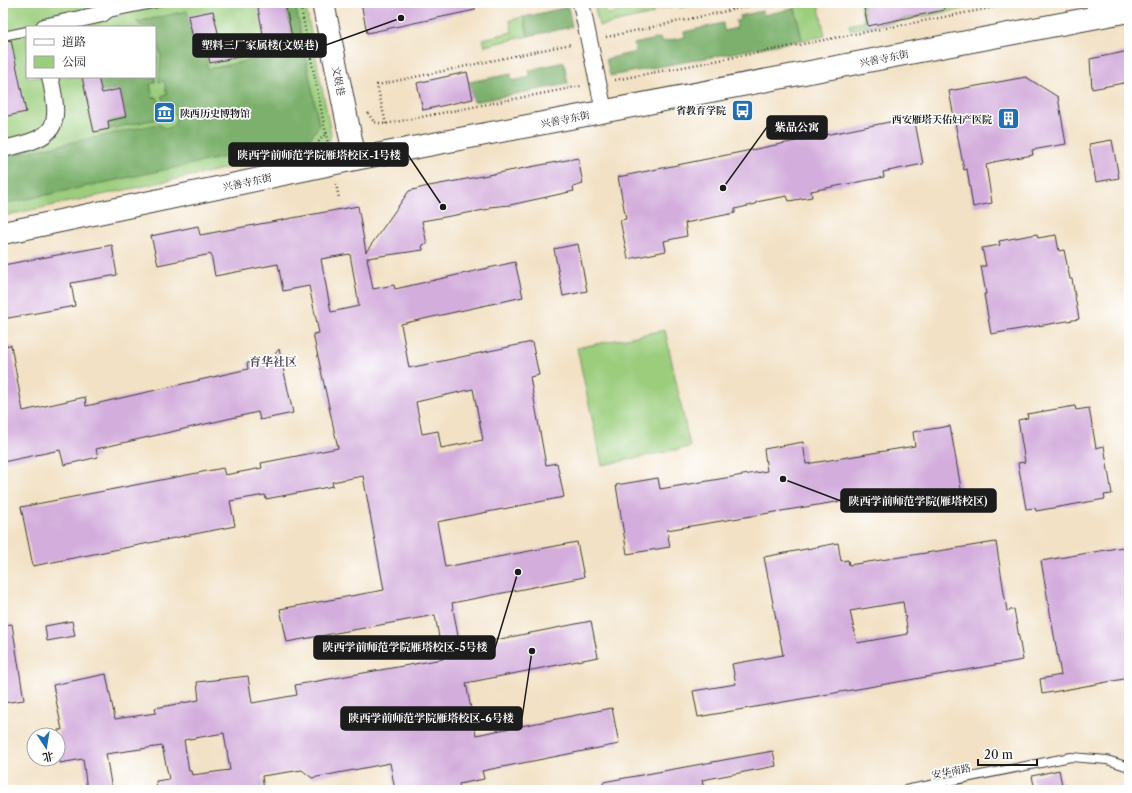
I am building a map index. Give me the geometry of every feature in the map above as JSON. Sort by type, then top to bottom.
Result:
[{"type":"street","points":[[49,26],[96,16],[108,11],[116,3]]},
{"type":"street","name":"文娱巷","points":[[323,3],[354,159]]},
{"type":"street","points":[[581,3],[604,111]]},
{"type":"street","name":"兴善寺东街","points":[[3,234],[354,159],[604,111],[1095,10],[1129,11]]},
{"type":"street","points":[[3,148],[35,141],[51,128],[56,108],[50,78]]},
{"type":"lane","points":[[96,16],[157,3]]},
{"type":"lane","points":[[3,36],[26,31]]},
{"type":"lane","name":"安华南路","points":[[905,790],[1071,757],[1107,760],[1129,767]]},
{"type":"path","points":[[300,3],[339,198]]},
{"type":"path","points":[[386,124],[377,85],[764,3]]},
{"type":"path","points":[[367,106],[373,121],[386,124],[1017,3]]},
{"type":"green space","name":"陕西历史博物馆","points":[[3,3],[305,3],[331,134],[329,142],[322,148],[3,216]]},
{"type":"green space","points":[[285,3],[295,3],[319,125],[310,139],[3,204],[3,157],[158,124],[167,129],[175,124],[176,115],[168,110],[161,96],[167,95],[164,81],[159,82],[161,55],[156,42],[156,26],[143,26],[137,22],[187,11],[194,42],[202,40],[208,69],[295,51]]},
{"type":"green space","points":[[594,3],[604,3],[607,14],[661,3],[702,3],[680,8],[679,5],[653,10],[653,14],[599,26]]},
{"type":"green space","points":[[818,3],[825,36],[802,40],[794,4]]},
{"type":"green space","points":[[860,3],[863,3],[868,26],[920,15],[929,9],[956,3],[994,3],[850,30],[849,25],[864,22]]},
{"type":"green space","points":[[568,7],[572,27],[528,36],[524,17]]},
{"type":"green space","points":[[795,8],[802,40],[610,76],[606,59],[636,52],[634,44],[660,38],[661,42],[685,37],[684,32],[723,23],[724,31],[737,28],[736,21],[740,20],[740,16],[762,11],[763,15]]},
{"type":"green space","points":[[524,17],[528,36],[485,46],[483,39],[512,32],[510,20]]},
{"type":"green space","points":[[564,62],[568,84],[474,102],[469,82],[511,74],[512,81],[530,77],[529,70]]},
{"type":"green space","points":[[98,78],[155,78],[155,83],[150,84],[153,98],[157,97],[163,110],[157,119],[109,129]],"holes":[[[120,89],[126,117],[114,119],[108,91]]]},
{"type":"green space","points":[[665,330],[690,447],[602,465],[577,348]]},
{"type":"building","points":[[257,3],[285,3],[295,51],[268,56],[267,51],[210,63],[206,46],[263,34]]},
{"type":"building","points":[[361,3],[475,3],[475,10],[367,33]]},
{"type":"building","points":[[863,3],[943,3],[944,10],[868,26]]},
{"type":"building","points":[[213,11],[219,37],[194,42],[188,16]]},
{"type":"building","points":[[11,40],[26,112],[3,117],[3,41]]},
{"type":"building","points":[[1129,51],[1129,82],[1092,89],[1090,59]]},
{"type":"building","points":[[467,72],[473,99],[423,110],[417,83]]},
{"type":"building","name":"西安雁塔天佑妇产医院","points":[[1026,77],[1058,97],[1066,144],[1032,150],[1033,155],[993,162],[986,165],[992,203],[973,207],[967,169],[964,170],[949,91]]},
{"type":"building","points":[[82,78],[98,78],[102,93],[120,89],[126,117],[108,121],[109,129],[94,132]]},
{"type":"building","points":[[914,117],[923,164],[883,172],[884,177],[811,191],[812,197],[789,201],[787,196],[756,202],[756,204],[735,209],[735,213],[685,223],[687,236],[664,241],[666,251],[628,259],[620,220],[626,219],[618,177]]},
{"type":"building","points":[[1112,140],[1119,178],[1096,182],[1089,144]]},
{"type":"building","points":[[578,158],[583,184],[573,187],[574,191],[510,205],[489,207],[490,209],[422,221],[427,244],[422,245],[423,250],[367,258],[373,289],[394,285],[395,289],[515,262],[523,297],[401,324],[409,368],[532,342],[539,375],[530,377],[546,465],[557,463],[564,497],[437,522],[445,567],[577,542],[584,577],[452,603],[460,647],[591,621],[598,657],[466,683],[476,735],[612,708],[619,744],[482,771],[484,779],[459,784],[460,790],[395,790],[390,763],[312,778],[302,770],[262,776],[264,790],[157,790],[156,781],[169,779],[162,746],[106,754],[112,790],[87,790],[83,759],[66,762],[66,727],[61,727],[53,685],[106,674],[115,719],[156,713],[155,708],[199,700],[197,682],[248,676],[252,703],[297,695],[295,685],[443,659],[435,615],[287,642],[280,609],[384,590],[363,476],[332,482],[333,486],[266,499],[265,495],[230,501],[235,526],[33,566],[21,507],[223,468],[225,475],[262,468],[261,463],[338,448],[313,334],[319,333],[309,286],[283,291],[278,264],[215,276],[211,254],[158,265],[151,236],[198,226],[200,235],[358,206],[366,252],[409,191]],"holes":[[[350,254],[359,306],[331,312],[321,259]],[[473,389],[483,440],[441,448],[438,431],[422,434],[416,402]],[[224,733],[230,770],[192,775],[191,771],[189,771],[184,740]]]},
{"type":"building","points":[[1037,234],[1038,238],[1056,235],[1059,251],[1064,250],[1070,279],[1072,279],[1079,319],[991,334],[981,266],[986,266],[982,248],[1000,245],[999,241]]},
{"type":"building","points":[[578,244],[587,291],[563,296],[554,249]]},
{"type":"building","points":[[112,245],[117,275],[71,283],[75,306],[3,319],[3,265]]},
{"type":"building","points":[[11,345],[23,411],[85,397],[86,406],[248,369],[247,363],[270,361],[279,349],[293,413],[260,420],[258,412],[96,449],[98,457],[64,465],[60,450],[3,462],[3,346]]},
{"type":"building","points":[[1075,406],[1076,410],[1089,408],[1096,448],[1104,446],[1112,494],[1104,495],[1105,499],[1036,511],[1035,508],[1026,509],[1018,463],[1025,462],[1018,420],[1028,418],[1027,414]]},
{"type":"building","points":[[950,426],[962,494],[922,500],[920,488],[667,530],[670,547],[627,554],[616,485],[658,478],[660,489],[767,471],[764,449],[803,442],[806,464],[915,446],[913,432]]},
{"type":"building","points":[[996,542],[1007,611],[1014,609],[1023,660],[698,717],[693,691],[736,684],[732,664],[783,655],[764,557],[838,543],[841,561],[848,560],[849,565]],"holes":[[[903,602],[908,634],[857,643],[850,611]]]},
{"type":"building","points":[[1129,546],[1129,678],[1042,694],[1040,679],[1061,675],[1041,561]]},
{"type":"building","points":[[72,621],[75,636],[47,641],[45,626]]},
{"type":"building","points":[[12,624],[24,700],[3,703],[3,625]]},
{"type":"building","points":[[773,751],[776,766],[702,780],[704,790],[604,790],[603,782]]},
{"type":"building","points":[[1059,770],[1063,790],[1035,790],[1032,776]]},
{"type":"place","name":"塑料三厂家属楼(文娱巷)","points":[[401,18]]},
{"type":"place","name":"省教育学院","points":[[742,110]]},
{"type":"place","name":"陕西历史博物馆","points":[[165,113]]},
{"type":"place","name":"西安雁塔天佑妇产医院","points":[[1008,119]]},
{"type":"place","name":"紫晶公寓","points":[[723,188]]},
{"type":"place","name":"陕西学前师范学院雁塔校区-1号楼","points":[[443,207]]},
{"type":"place","name":"陕西学前师范学院(雁塔校区)","points":[[783,479]]},
{"type":"place","name":"陕西学前师范学院雁塔校区-5号楼","points":[[518,572]]},
{"type":"place","name":"陕西学前师范学院雁塔校区-6号楼","points":[[532,651]]},
{"type":"district","name":"育华社区","points":[[273,362]]}]
